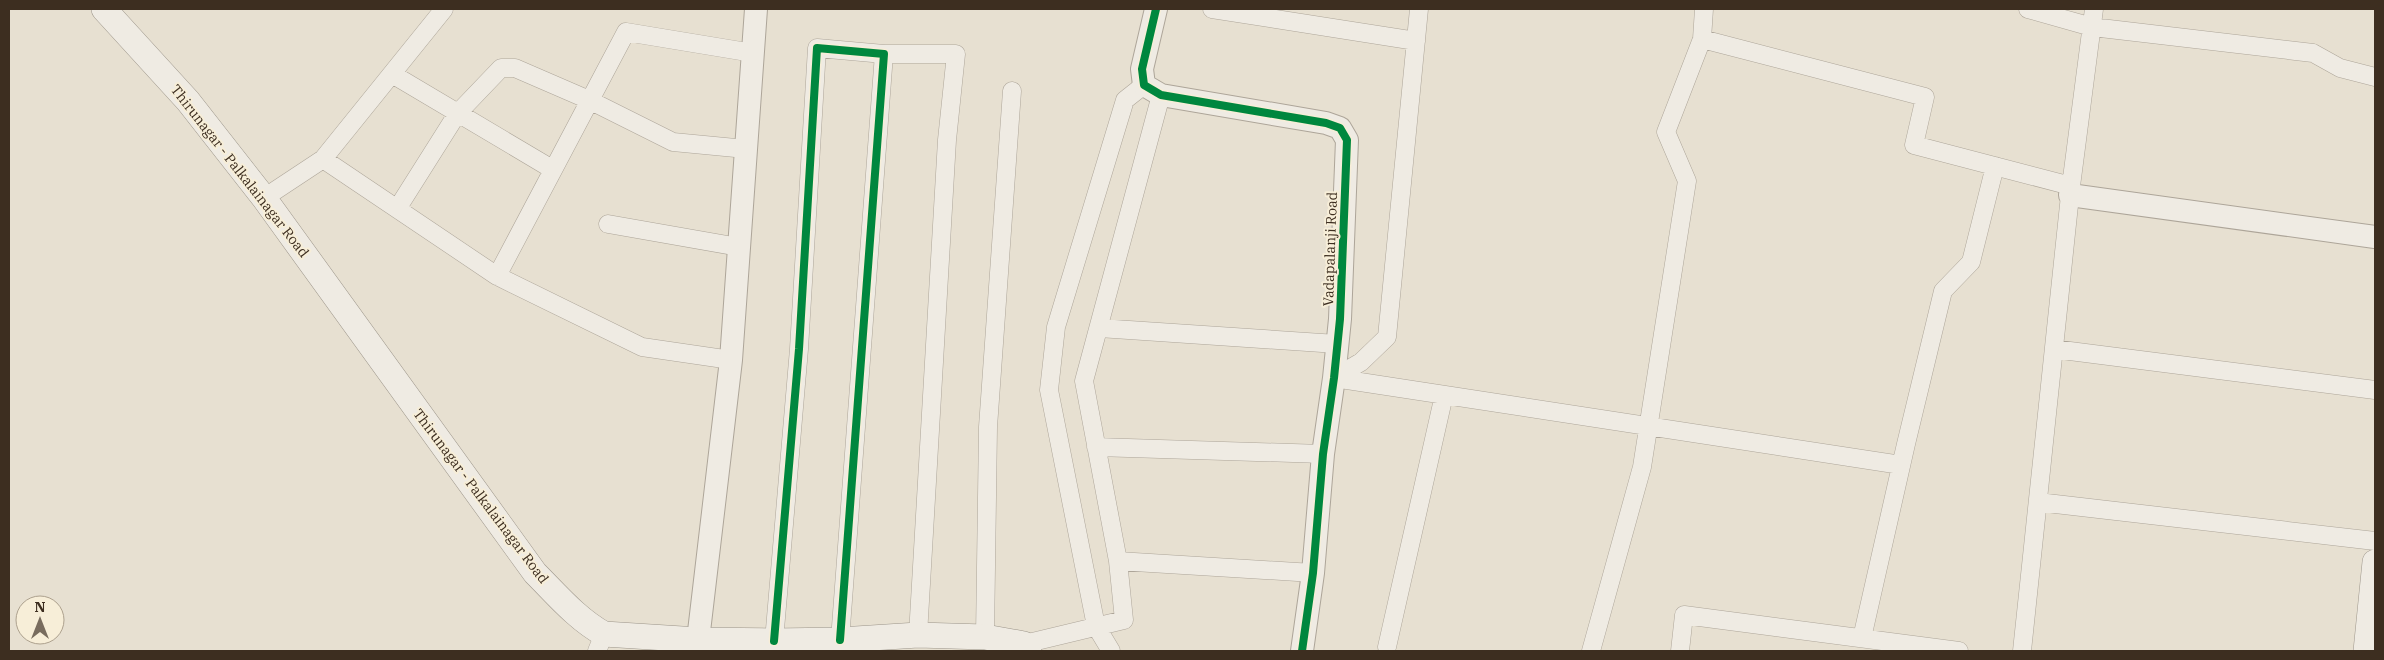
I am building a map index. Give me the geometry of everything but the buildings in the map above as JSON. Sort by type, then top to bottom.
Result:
[{"type":"main road","name":"Thirunagar - Palkalainagar Road","points":[[104,9],[188,101],[264,198],[536,573],[591,628],[601,643],[698,640],[840,640],[918,635],[985,637],[1026,648]]},
{"type":"main road","points":[[2366,651],[2375,562]]},
{"type":"street","points":[[264,198],[323,158],[444,9]]},
{"type":"street","points":[[698,640],[732,360],[756,9]]},
{"type":"street","points":[[1026,648],[1096,626],[1124,620],[1118,561],[1084,382],[1099,328],[1152,90],[1142,69],[1156,9]]},
{"type":"street","points":[[1212,9],[1416,41]]},
{"type":"street","points":[[1334,378],[1361,362],[1387,337],[1419,9]]},
{"type":"street","points":[[1591,651],[1642,467],[1687,181],[1666,132],[1702,40],[1704,9]]},
{"type":"street","points":[[2028,9],[2092,27],[2313,53],[2340,68],[2375,77]]},
{"type":"street","points":[[2022,651],[2070,190],[2094,9]]},
{"type":"street","points":[[497,276],[626,32],[753,53]]},
{"type":"street","points":[[1702,40],[1925,97],[1914,145],[1995,166],[2070,190],[2375,237]]},
{"type":"street","points":[[774,641],[799,349],[817,48],[884,54],[956,54],[947,140],[918,635]]},
{"type":"street","points":[[840,640],[884,54]]},
{"type":"street","points":[[397,209],[457,114],[501,68],[515,68],[589,100],[673,142],[746,149]]},
{"type":"street","points":[[392,74],[552,170]]},
{"type":"street","points":[[1111,651],[1096,626],[1049,390],[1056,327],[1125,100],[1152,90]]},
{"type":"street","name":"Vadapalanji Road","points":[[1152,90],[1326,123],[1340,128],[1347,140],[1337,344],[1323,454],[1313,573],[1302,651]]},
{"type":"street","points":[[985,637],[988,427],[1012,91]]},
{"type":"street","points":[[323,158],[497,276],[642,347],[732,360]]},
{"type":"street","points":[[1862,638],[1943,290],[1971,262],[1995,166]]},
{"type":"street","points":[[608,224],[739,247]]},
{"type":"street","points":[[1099,328],[1337,344]]},
{"type":"street","points":[[2054,350],[2375,390]]},
{"type":"street","points":[[1334,378],[1901,466]]},
{"type":"street","points":[[1387,647],[1444,395]]},
{"type":"street","points":[[1096,447],[1323,454]]},
{"type":"street","points":[[2038,502],[2375,541]]},
{"type":"street","points":[[1118,561],[1313,573]]},
{"type":"street","points":[[1680,651],[1684,615],[1959,651]]},
{"type":"cycle path","points":[[1156,9],[1142,69],[1144,85],[1161,95],[1326,123],[1340,128],[1347,140],[1340,319],[1323,454],[1313,573],[1302,651]]},
{"type":"cycle path","points":[[774,641],[799,349],[817,48],[884,54],[840,640]]}]
